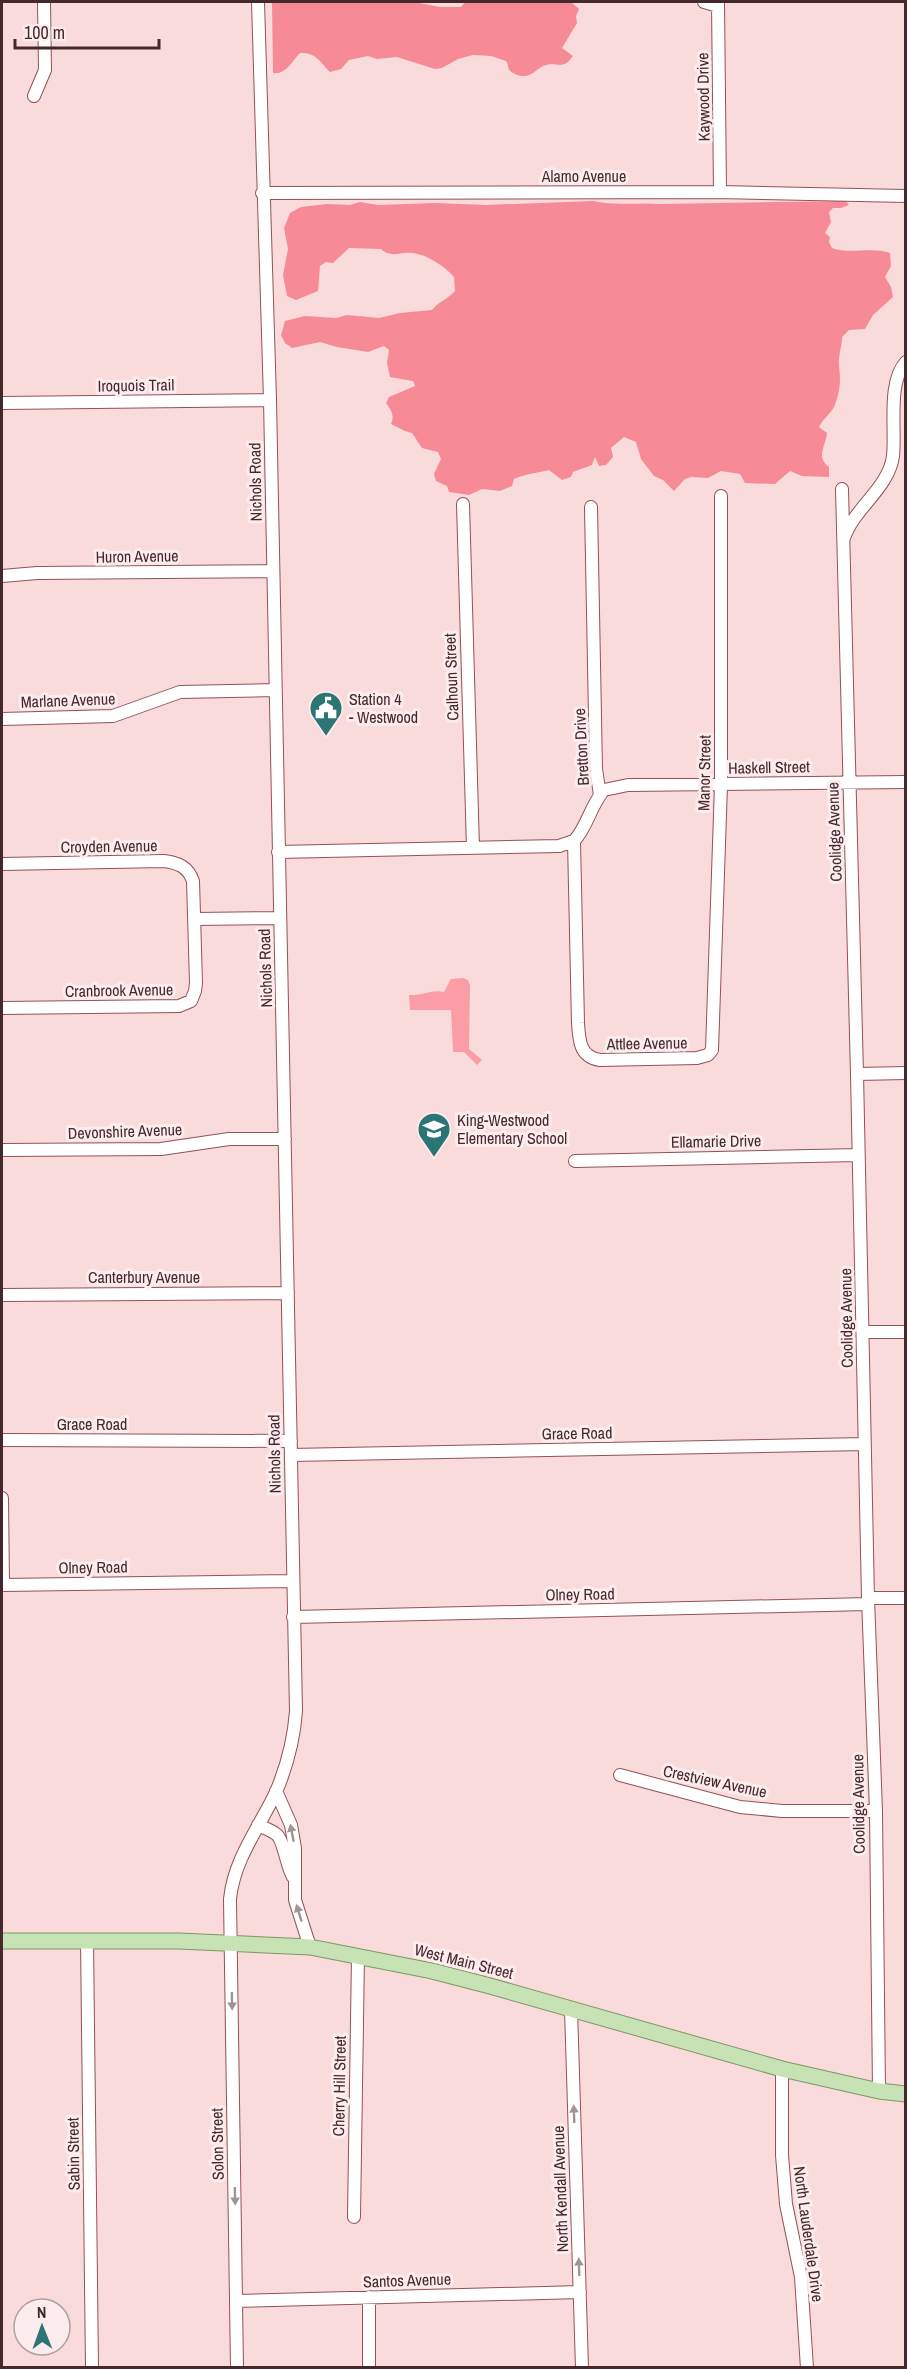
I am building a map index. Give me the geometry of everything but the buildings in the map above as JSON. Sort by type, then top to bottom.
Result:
[{"type":"main road","name":"West Main Street","points":[[2,1941],[231,1942],[310,1947],[490,1986],[782,2069],[879,2091],[906,2094]]},
{"type":"street","points":[[34,96],[45,70],[44,2]]},
{"type":"street","name":"Nichols Road","points":[[230,1921],[231,1892],[235,1873],[276,1791],[291,1748],[295,1726],[270,400],[258,2]]},
{"type":"street","points":[[704,2],[718,4]]},
{"type":"street","name":"Kaywood Drive","points":[[718,4],[720,192]]},
{"type":"street","name":"Alamo Avenue","points":[[262,193],[720,192],[906,196]]},
{"type":"street","points":[[842,544],[850,522],[890,468],[893,456],[895,385],[898,373],[906,362]]},
{"type":"street","name":"Iroquois Trail","points":[[2,404],[270,400]]},
{"type":"street","name":"Coolidge Avenue","points":[[842,489],[868,1601],[876,1811],[879,2091]]},
{"type":"street","name":"Manor Street","points":[[712,1050],[721,785],[721,496]]},
{"type":"street","name":"Calhoun Street","points":[[463,504],[472,848]]},
{"type":"street","name":"Bretton Drive","points":[[574,841],[582,833],[600,795],[596,769],[591,507]]},
{"type":"street","name":"Huron Avenue","points":[[2,576],[28,573],[272,571]]},
{"type":"street","name":"Marlane Avenue","points":[[2,718],[113,716],[180,692],[275,690]]},
{"type":"street","name":"Haskell Street","points":[[600,795],[611,787],[628,785],[906,782]]},
{"type":"street","points":[[278,852],[559,846],[574,841]]},
{"type":"street","name":"Attlee Avenue","points":[[574,841],[578,1023],[582,1050],[593,1059],[600,1060],[697,1058],[708,1055],[712,1050]]},
{"type":"street","name":"Croyden Avenue","points":[[2,864],[172,862],[183,866],[190,875],[194,920]]},
{"type":"street","points":[[194,920],[280,918]]},
{"type":"street","name":"Cranbrook Avenue","points":[[2,1008],[186,1004],[191,1001],[195,991],[194,920]]},
{"type":"street","points":[[857,1074],[906,1073]]},
{"type":"street","name":"Devonshire Avenue","points":[[2,1150],[161,1149],[229,1139],[285,1139]]},
{"type":"street","name":"Ellamarie Drive","points":[[575,1161],[858,1155]]},
{"type":"street","name":"Canterbury Avenue","points":[[2,1295],[288,1293]]},
{"type":"street","points":[[862,1332],[906,1332]]},
{"type":"street","name":"Grace Road","points":[[2,1440],[291,1441]]},
{"type":"street","name":"Grace Road","points":[[291,1455],[864,1444]]},
{"type":"street","points":[[2,1498],[2,1585]]},
{"type":"street","name":"Olney Road","points":[[2,1585],[292,1581]]},
{"type":"street","name":"Olney Road","points":[[293,1617],[868,1601],[906,1598]]},
{"type":"street","name":"Crestview Avenue","points":[[620,1775],[750,1808],[876,1811]]},
{"type":"street","points":[[276,1791],[288,1815],[293,1835],[295,1858],[293,1877],[298,1915],[310,1947]]},
{"type":"street","points":[[258,1825],[277,1834],[281,1840],[285,1863],[293,1877]]},
{"type":"street","name":"Solon Street","points":[[230,1921],[237,2367]]},
{"type":"street","name":"Sabin Street","points":[[87,1941],[92,2367]]},
{"type":"street","name":"Cherry Hill Street","points":[[354,2217],[358,1956]]},
{"type":"street","name":"North Kendall Avenue","points":[[571,2009],[582,2367]]},
{"type":"street","name":"North Lauderdale Drive","points":[[782,2069],[782,2155],[786,2204],[801,2277],[807,2367]]},
{"type":"street","name":"Santos Avenue","points":[[236,2301],[580,2292]]},
{"type":"street","points":[[369,2297],[369,2367]]},
{"type":"shaded area","points":[[272,2],[414,2],[440,7],[461,7],[465,2],[571,2],[579,9],[576,16],[577,23],[562,48],[573,56],[569,61],[562,65],[543,66],[525,76],[510,71],[506,61],[491,56],[473,55],[435,69],[397,57],[377,59],[368,56],[349,60],[341,69],[330,72],[314,56],[305,53],[300,53],[282,72],[273,73]]},
{"type":"shaded area","points":[[593,201],[661,204],[846,201],[849,205],[833,208],[829,212],[831,222],[825,233],[830,237],[829,242],[832,248],[839,250],[876,250],[890,253],[891,266],[885,277],[891,287],[893,297],[873,315],[865,329],[849,330],[842,337],[838,397],[833,409],[819,427],[827,433],[822,455],[829,467],[829,477],[802,476],[790,471],[775,484],[745,483],[740,474],[721,471],[708,478],[685,479],[674,491],[663,480],[654,476],[641,459],[636,442],[624,437],[611,448],[613,457],[606,465],[599,466],[595,457],[592,465],[573,472],[571,477],[562,480],[549,470],[514,479],[512,486],[500,491],[482,489],[469,495],[449,492],[447,486],[436,481],[434,474],[441,459],[438,452],[422,448],[412,433],[391,424],[391,410],[386,403],[389,397],[415,386],[413,381],[390,377],[387,363],[389,350],[384,346],[368,352],[320,342],[292,348],[285,343],[281,335],[285,321],[305,316],[336,318],[347,315],[379,318],[400,313],[432,310],[455,291],[454,277],[441,265],[424,256],[408,253],[389,254],[381,249],[349,248],[333,263],[326,262],[320,266],[318,291],[296,300],[287,296],[283,275],[288,249],[284,228],[290,213],[301,207],[327,204],[350,205],[360,202],[378,205],[435,203],[486,205]]},
{"type":"shaded area","points":[[451,979],[468,980],[470,986],[469,1049],[482,1060],[477,1065],[464,1052],[453,1052],[451,1010],[410,1010],[409,995],[444,992]]},
{"type":"place","name":"Station 4 - Westwood","points":[[326,737]]},
{"type":"place","name":"King-Westwood Elementary School","points":[[434,1158]]}]
